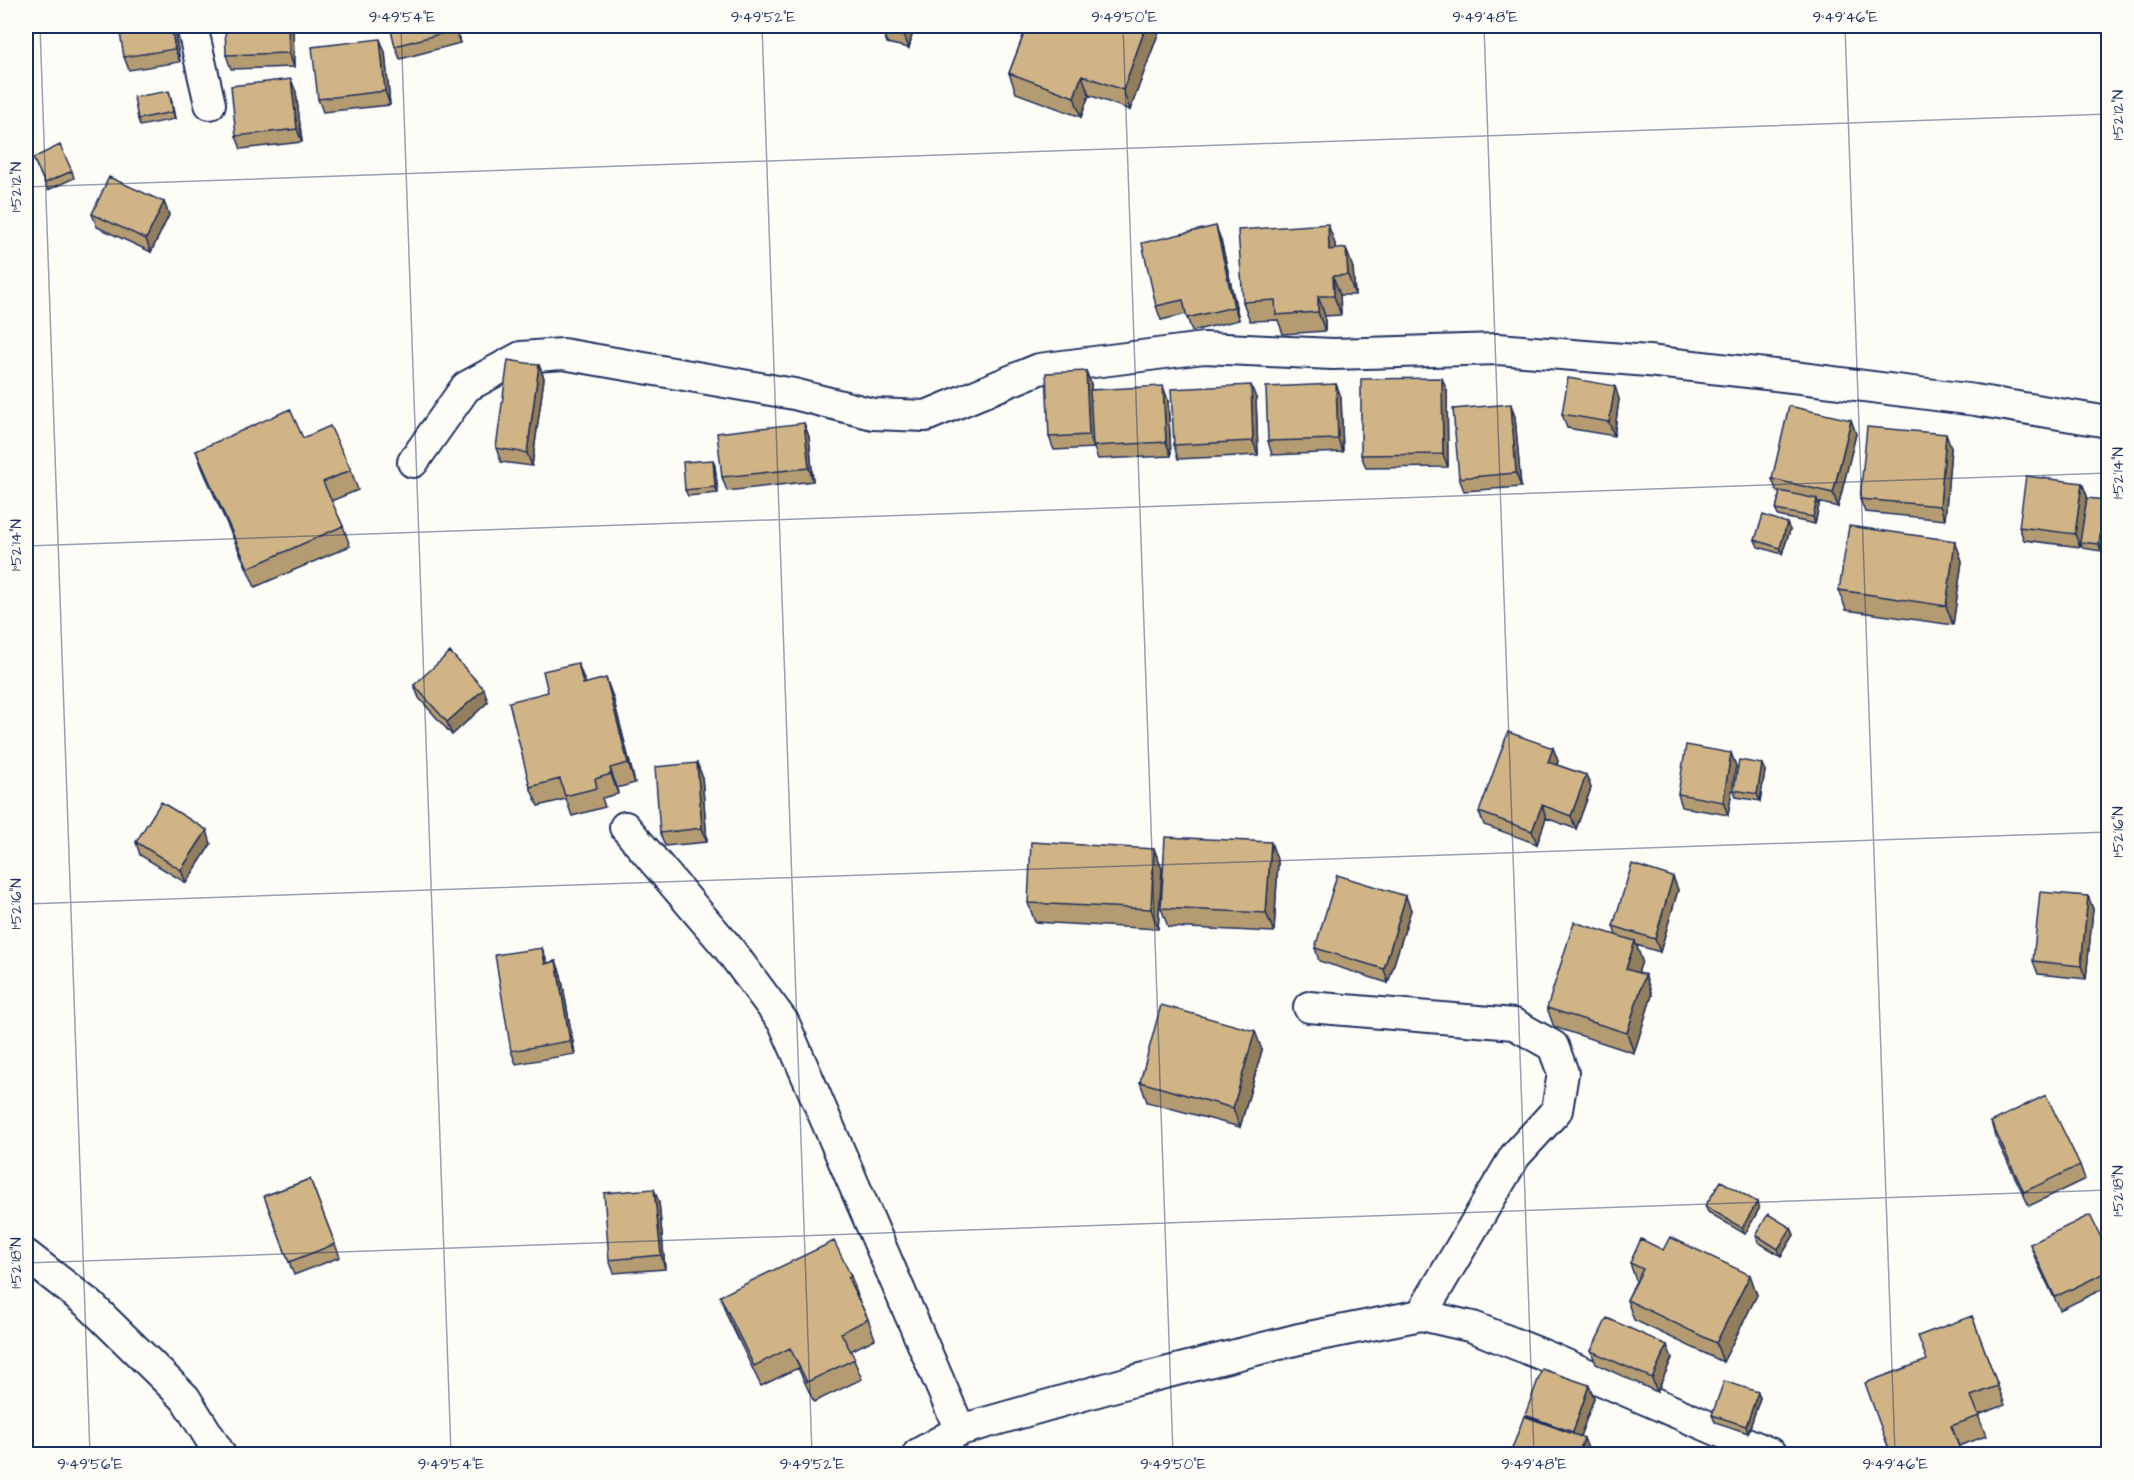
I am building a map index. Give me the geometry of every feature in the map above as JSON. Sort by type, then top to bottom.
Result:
[{"type":"street","points":[[192,26],[210,104]]},
{"type":"street","points":[[412,462],[466,387],[521,357],[563,354],[794,394],[873,414],[915,416],[926,416],[1039,369],[1204,348],[1333,354],[1498,349],[1648,361],[1801,378],[1975,400],[2109,422]]},
{"type":"street","points":[[625,827],[729,949],[784,1023],[960,1430]]},
{"type":"street","points":[[1309,1007],[1514,1024],[1553,1046],[1563,1073],[1557,1110],[1515,1156],[1421,1315]]},
{"type":"street","points":[[26,1255],[90,1305],[185,1398],[220,1455]]},
{"type":"street","points":[[918,1455],[960,1430],[1133,1381],[1288,1342],[1421,1315],[1473,1327],[1548,1357],[1772,1455]]},
{"type":"building","points":[[119,26],[171,26],[175,49],[124,57]]},
{"type":"building","points":[[225,26],[288,26],[289,53],[226,55]]},
{"type":"building","points":[[390,26],[454,26],[455,30],[395,46]]},
{"type":"building","points":[[883,26],[906,26],[904,35],[882,29]]},
{"type":"building","points":[[1027,26],[1146,26],[1123,90],[1082,75],[1074,97],[1009,73]]},
{"type":"building","points":[[380,39],[385,91],[318,99],[312,47]]},
{"type":"building","points":[[291,79],[297,129],[236,136],[231,86]]},
{"type":"building","points":[[169,91],[173,112],[138,119],[134,97]]},
{"type":"building","points":[[60,145],[72,171],[45,183],[33,158]]},
{"type":"building","points":[[109,177],[164,202],[146,239],[92,214]]},
{"type":"building","points":[[1328,224],[1329,250],[1346,248],[1348,275],[1333,276],[1334,296],[1318,296],[1318,312],[1276,315],[1275,300],[1243,302],[1238,230]]},
{"type":"building","points":[[1216,226],[1234,307],[1187,318],[1183,300],[1156,306],[1142,243]]},
{"type":"building","points":[[508,360],[539,365],[527,453],[496,448]]},
{"type":"building","points":[[1086,371],[1089,435],[1049,437],[1046,373]]},
{"type":"building","points":[[1442,378],[1443,454],[1361,455],[1361,379]]},
{"type":"building","points":[[1568,378],[1615,386],[1609,422],[1562,414]]},
{"type":"building","points":[[1336,384],[1338,439],[1268,441],[1266,387]]},
{"type":"building","points":[[1251,385],[1253,441],[1174,445],[1171,389]]},
{"type":"building","points":[[1163,386],[1166,442],[1093,446],[1090,390]]},
{"type":"building","points":[[1511,404],[1516,473],[1459,478],[1453,409]]},
{"type":"building","points":[[1789,406],[1851,420],[1833,493],[1772,479]]},
{"type":"building","points":[[290,409],[303,438],[330,426],[351,470],[323,482],[343,526],[248,568],[196,451]]},
{"type":"building","points":[[804,423],[809,468],[722,477],[717,433]]},
{"type":"building","points":[[1867,427],[1946,434],[1940,506],[1860,499]]},
{"type":"building","points":[[713,460],[715,487],[685,490],[683,462]]},
{"type":"building","points":[[2026,476],[2082,483],[2075,534],[2019,527]]},
{"type":"building","points":[[2109,481],[2109,522],[2101,521]]},
{"type":"building","points":[[1780,491],[1817,499],[1813,517],[1776,510]]},
{"type":"building","points":[[2087,498],[2105,500],[2099,544],[2080,542]]},
{"type":"building","points":[[1763,515],[1787,523],[1780,548],[1755,540]]},
{"type":"building","points":[[1849,526],[1955,541],[1946,606],[1839,590]]},
{"type":"building","points":[[450,652],[484,689],[447,722],[414,685]]},
{"type":"building","points":[[578,663],[583,684],[606,678],[628,763],[610,768],[611,774],[595,779],[597,788],[565,796],[560,779],[530,787],[509,702],[548,692],[543,671]]},
{"type":"building","points":[[1508,732],[1553,748],[1548,762],[1586,775],[1571,816],[1542,805],[1532,831],[1479,812]]},
{"type":"building","points":[[1686,745],[1731,753],[1723,802],[1678,794]]},
{"type":"building","points":[[1739,760],[1762,764],[1757,794],[1734,790]]},
{"type":"building","points":[[697,763],[702,828],[660,833],[655,767]]},
{"type":"building","points":[[161,802],[207,830],[181,870],[136,842]]},
{"type":"building","points":[[1165,837],[1271,842],[1266,913],[1161,908]]},
{"type":"building","points":[[1031,842],[1154,849],[1151,909],[1028,903]]},
{"type":"building","points":[[1632,864],[1673,877],[1655,939],[1613,926]]},
{"type":"building","points":[[1337,875],[1406,896],[1384,969],[1315,948]]},
{"type":"building","points":[[2040,892],[2088,896],[2081,966],[2033,961]]},
{"type":"building","points":[[1574,922],[1635,941],[1626,969],[1645,975],[1627,1033],[1547,1008]]},
{"type":"building","points":[[542,948],[545,964],[556,961],[570,1041],[511,1051],[495,955]]},
{"type":"building","points":[[1161,1005],[1255,1031],[1233,1108],[1140,1082]]},
{"type":"building","points":[[2046,1095],[2080,1165],[2024,1192],[1991,1122]]},
{"type":"building","points":[[310,1179],[335,1244],[289,1262],[264,1196]]},
{"type":"building","points":[[1721,1181],[1757,1202],[1742,1228],[1705,1206]]},
{"type":"building","points":[[654,1189],[661,1255],[609,1260],[604,1193]]},
{"type":"building","points":[[1768,1214],[1791,1228],[1778,1249],[1756,1235]]},
{"type":"building","points":[[2090,1215],[2109,1254],[2109,1271],[2055,1297],[2030,1244]]},
{"type":"building","points":[[1670,1237],[1750,1275],[1716,1343],[1627,1300],[1643,1269],[1630,1263],[1641,1239],[1663,1250]]},
{"type":"building","points":[[834,1241],[851,1276],[848,1278],[868,1319],[841,1333],[855,1359],[807,1382],[790,1348],[754,1366],[720,1296]]},
{"type":"building","points":[[1972,1316],[1998,1386],[1971,1396],[1979,1416],[1951,1426],[1962,1455],[1891,1455],[1865,1383],[1927,1360],[1918,1336]]},
{"type":"building","points":[[1607,1318],[1667,1345],[1652,1378],[1591,1351]]},
{"type":"building","points":[[1542,1369],[1589,1385],[1573,1432],[1525,1415]]},
{"type":"building","points":[[1724,1381],[1758,1392],[1746,1426],[1712,1415]]},
{"type":"building","points":[[1524,1416],[1584,1438],[1578,1455],[1527,1455],[1512,1449]]}]
